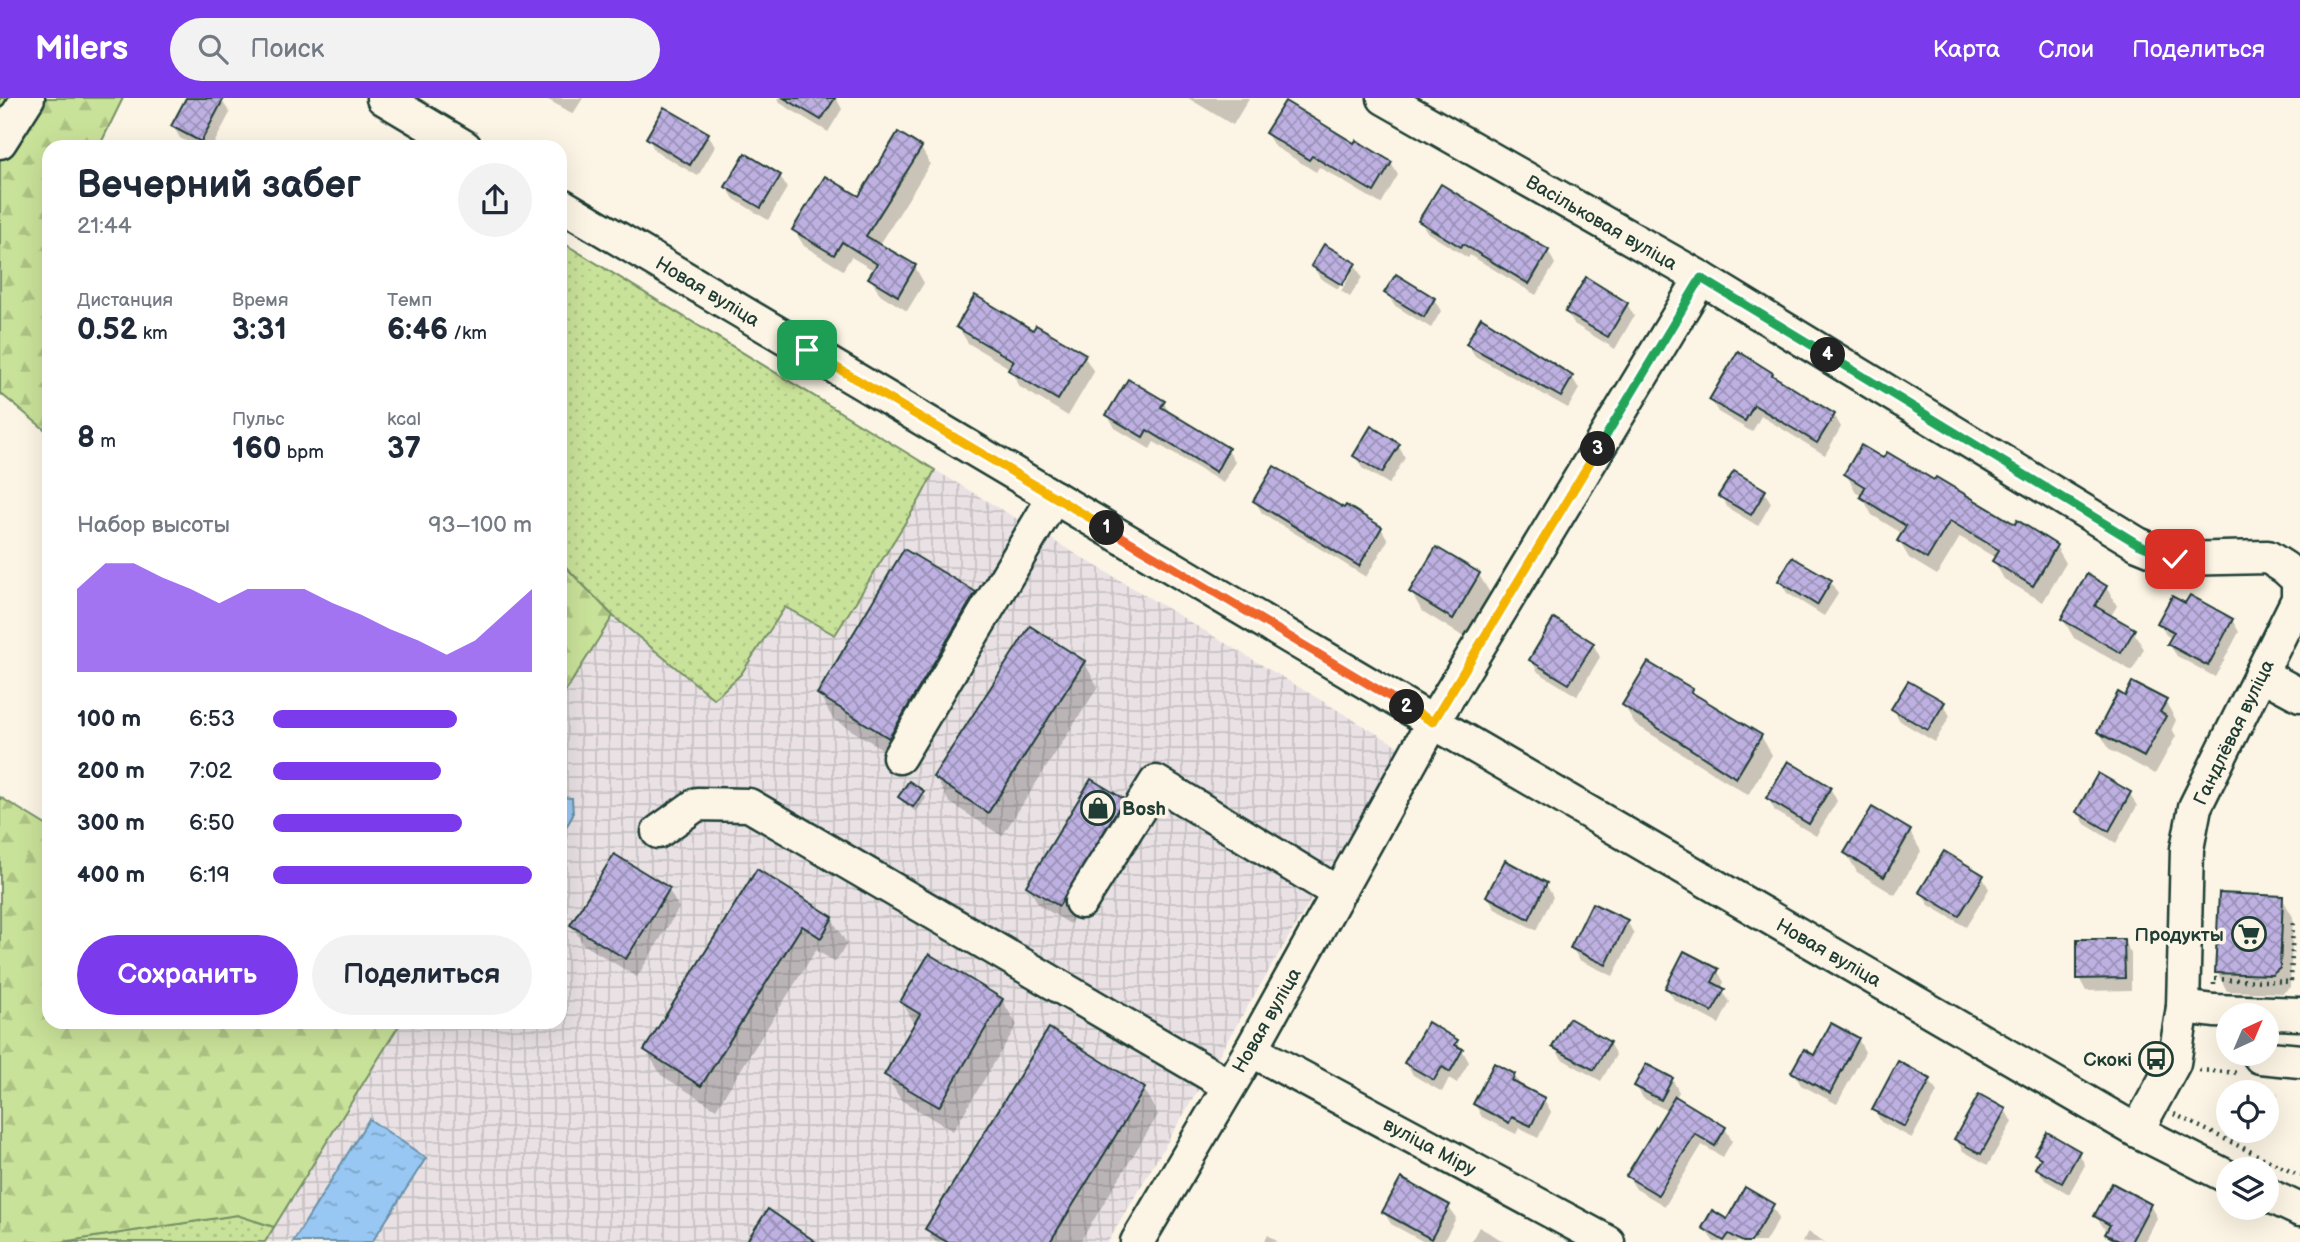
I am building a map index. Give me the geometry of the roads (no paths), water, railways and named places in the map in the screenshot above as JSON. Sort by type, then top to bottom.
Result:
[{"type":"street","points":[[0,142],[28,98]]},
{"type":"street","points":[[383,98],[430,111],[458,140]]},
{"type":"street","name":"Васільковая вуліца","points":[[1384,98],[1701,278],[2138,544],[2175,559],[2268,557],[2298,580]]},
{"type":"street","name":"Новая вуліца","points":[[567,208],[1433,722],[2137,1131],[2216,1171]]},
{"type":"street","points":[[1433,722],[1701,278]]},
{"type":"street","points":[[899,757],[1054,497]]},
{"type":"street","name":"Гандлёвая вуліца","points":[[2137,1131],[2174,1063],[2183,1007],[2187,849],[2195,807],[2298,599],[2298,580]]},
{"type":"street","points":[[2261,674],[2300,695]]},
{"type":"street","name":"Новая вуліца","points":[[1137,1242],[1251,1050],[1433,722]]},
{"type":"street","points":[[1081,902],[1156,782],[1338,894]]},
{"type":"street","points":[[658,832],[697,804],[749,805],[1228,1085]]},
{"type":"street","points":[[2183,1007],[2216,1011]]},
{"type":"street","points":[[2279,1014],[2300,1014]]},
{"type":"street","name":"вуліца Міру","points":[[1251,1050],[1608,1242]]},
{"type":"street","points":[[2279,1058],[2300,1060]]},
{"type":"street","points":[[2279,1200],[2300,1210]]},
{"type":"water","points":[[567,798],[572,798],[573,815],[567,826]]},
{"type":"water","points":[[369,1119],[426,1158],[372,1242],[293,1242]]},
{"type":"place","name":"Bosh","points":[[1098,808]]},
{"type":"place","name":"Продукты","points":[[2249,934]]},
{"type":"place","name":"Скокі","points":[[2156,1059]]}]
